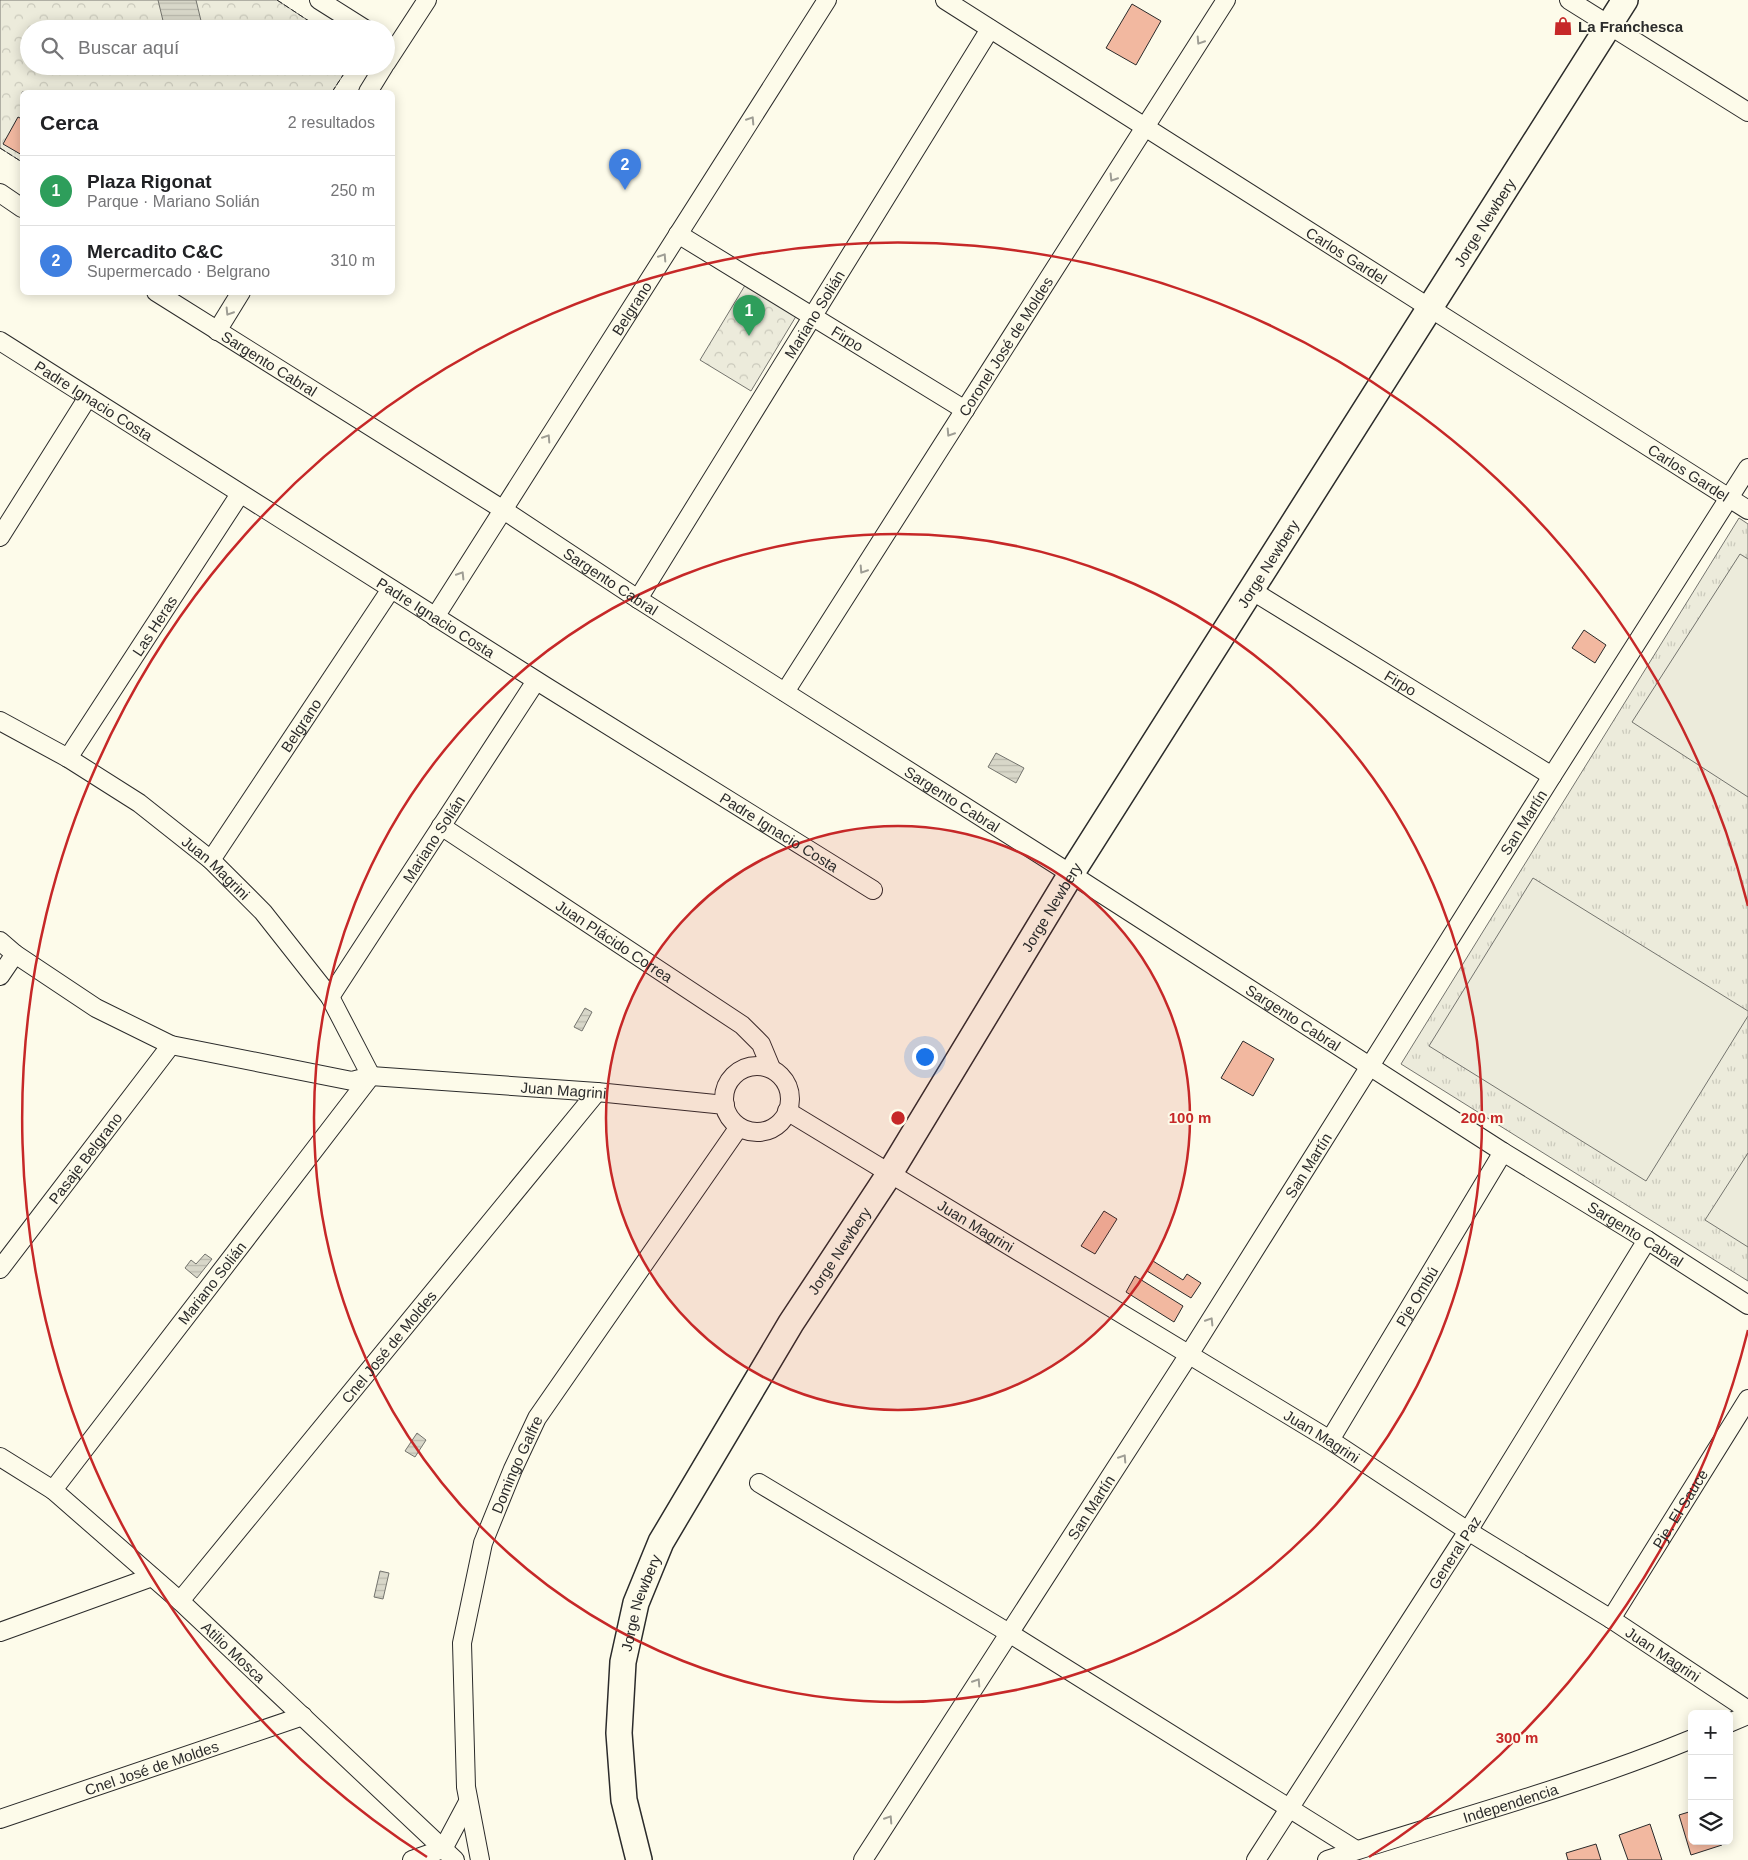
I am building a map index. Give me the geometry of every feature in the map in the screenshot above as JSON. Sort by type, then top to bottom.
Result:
[{"type":"main road","name":"Jorge Newbery","points":[[640,1860],[624,1800],[619,1732],[623,1662],[636,1603],[661,1542],[791,1323],[890,1173],[1070,874],[1626,0]]},
{"type":"street","points":[[319,0],[351,20]]},
{"type":"street","points":[[395,43],[427,0]]},
{"type":"street","name":"Belgrano","points":[[435,617],[827,0]]},
{"type":"street","name":"Carlos Gardel","points":[[945,0],[1748,510]]},
{"type":"street","name":"Coronel José de Moldes","points":[[785,692],[1226,0]]},
{"type":"street","points":[[1569,0],[1748,112]]},
{"type":"street","name":"Mariano Solián","points":[[638,599],[990,29]]},
{"type":"street","points":[[369,90],[378,75]]},
{"type":"street","points":[[0,194],[20,207]]},
{"type":"street","name":"Firpo","points":[[678,234],[812,318],[965,410]]},
{"type":"street","name":"Sargento Cabral","points":[[161,295],[502,509],[638,599],[1503,1152],[1748,1304]]},
{"type":"street","points":[[216,331],[239,295]]},
{"type":"street","name":"Padre Ignacio Costa","points":[[0,341],[536,681],[873,890]]},
{"type":"street","points":[[0,537],[88,397]]},
{"type":"street","name":"San Martín","points":[[863,1860],[1188,1356],[1748,468]]},
{"type":"street","name":"Las Heras","points":[[68,758],[240,494]]},
{"type":"street","name":"Belgrano","points":[[211,860],[391,589]]},
{"type":"street","name":"Firpo","points":[[1251,590],[1552,776]]},
{"type":"street","name":"Mariano Solián","points":[[330,997],[536,681]]},
{"type":"street","name":"Juan Magrini","points":[[0,721],[68,758],[139,803],[211,860],[263,912],[330,997],[371,1076]]},
{"type":"street","name":"Juan Plácido Correa","points":[[441,826],[742,1025],[761,1044],[771,1068]]},
{"type":"street","name":"Juan Magrini","points":[[0,941],[15,954],[96,1008],[171,1046],[352,1081],[371,1076],[597,1092],[725,1105]]},
{"type":"street","points":[[0,976],[15,954]]},
{"type":"street","name":"Pasaje Belgrano","points":[[0,1270],[171,1046]]},
{"type":"street","points":[[754,1066],[771,1068],[777,1072],[788,1089],[790,1100],[787,1112],[781,1121],[772,1128],[750,1131],[733,1121],[725,1105],[725,1094],[728,1084],[734,1075],[744,1069],[754,1066]]},
{"type":"street","name":"Mariano Solián","points":[[53,1490],[371,1076]]},
{"type":"street","name":"Cnel José de Moldes","points":[[180,1601],[597,1092]]},
{"type":"street","name":"Juan Magrini","points":[[787,1112],[1188,1356],[1330,1440],[1468,1531],[1611,1619],[1748,1710]]},
{"type":"street","name":"Domingo Galfre","points":[[480,1860],[466,1787],[462,1643],[483,1543],[513,1469],[537,1418],[739,1126]]},
{"type":"street","name":"Pje Ombú","points":[[1330,1440],[1503,1152]]},
{"type":"street","name":"General Paz","points":[[1256,1860],[1468,1531],[1647,1240]]},
{"type":"street","name":"Pje. El Sauce","points":[[1611,1619],[1748,1399]]},
{"type":"street","name":"Atilio Mosca","points":[[0,1457],[53,1490],[180,1601],[449,1855]]},
{"type":"street","points":[[759,1483],[1009,1633],[1356,1850]]},
{"type":"street","points":[[0,1632],[152,1577]]},
{"type":"street","points":[[1733,1721],[1748,1715]]},
{"type":"street","name":"Cnel José de Moldes","points":[[0,1819],[303,1716]]},
{"type":"street","name":"Independencia","points":[[1327,1860],[1554,1789],[1688,1741]]},
{"type":"street","points":[[412,1860],[449,1855],[468,1802]]},
{"type":"green space","points":[[0,0],[277,0],[307,20],[20,20],[20,75],[343,75],[333,90],[20,90],[20,161],[0,148]]},
{"type":"green space","points":[[747,282],[798,313],[751,391],[700,360]]},
{"type":"green space","points":[[1739,518],[1748,524],[1748,1281],[1401,1064]]},
{"type":"green space","points":[[1740,554],[1748,559],[1748,797],[1632,722]]},
{"type":"green space","points":[[1533,878],[1748,1011],[1748,1016],[1646,1181],[1429,1046]]},
{"type":"green space","points":[[1748,1153],[1748,1247],[1705,1220]]},
{"type":"shaded area","points":[[158,0],[196,0],[201,20],[163,20]]},
{"type":"shaded area","points":[[996,753],[1024,768],[1016,783],[988,767]]},
{"type":"shaded area","points":[[585,1008],[592,1012],[582,1031],[574,1027]]},
{"type":"shaded area","points":[[205,1254],[212,1259],[197,1278],[185,1268],[191,1260],[196,1264]]},
{"type":"shaded area","points":[[417,1433],[426,1440],[415,1457],[405,1451]]},
{"type":"shaded area","points":[[380,1571],[389,1573],[383,1599],[374,1597]]},
{"type":"building","points":[[1132,4],[1161,21],[1136,65],[1106,48]]},
{"type":"building","points":[[18,117],[20,118],[20,154],[3,144]]},
{"type":"building","points":[[1584,630],[1606,645],[1595,663],[1572,648]]},
{"type":"building","points":[[1243,1041],[1274,1059],[1253,1096],[1221,1078]]},
{"type":"building","points":[[1104,1211],[1117,1219],[1095,1254],[1081,1246]]},
{"type":"building","points":[[1153,1261],[1183,1280],[1187,1274],[1201,1283],[1191,1298],[1147,1271]]},
{"type":"building","points":[[1135,1276],[1183,1306],[1174,1322],[1126,1292]]},
{"type":"building","points":[[1688,1812],[1688,1845],[1679,1815]]},
{"type":"building","points":[[1650,1824],[1662,1860],[1628,1860],[1619,1835]]},
{"type":"building","points":[[1596,1844],[1601,1860],[1568,1860],[1566,1853]]},
{"type":"building","points":[[1688,1845],[1722,1845],[1691,1855]]},
{"type":"fence","points":[[277,0],[307,20]]},
{"type":"fence","points":[[333,90],[343,75]]},
{"type":"fence","points":[[0,148],[20,161]]},
{"type":"place","name":"La Franchesca","points":[[1563,26]]},
{"type":"place","name":"Mercadito C&C","points":[[625,190]]},
{"type":"place","name":"Plaza Rigonat","points":[[749,336]]}]
